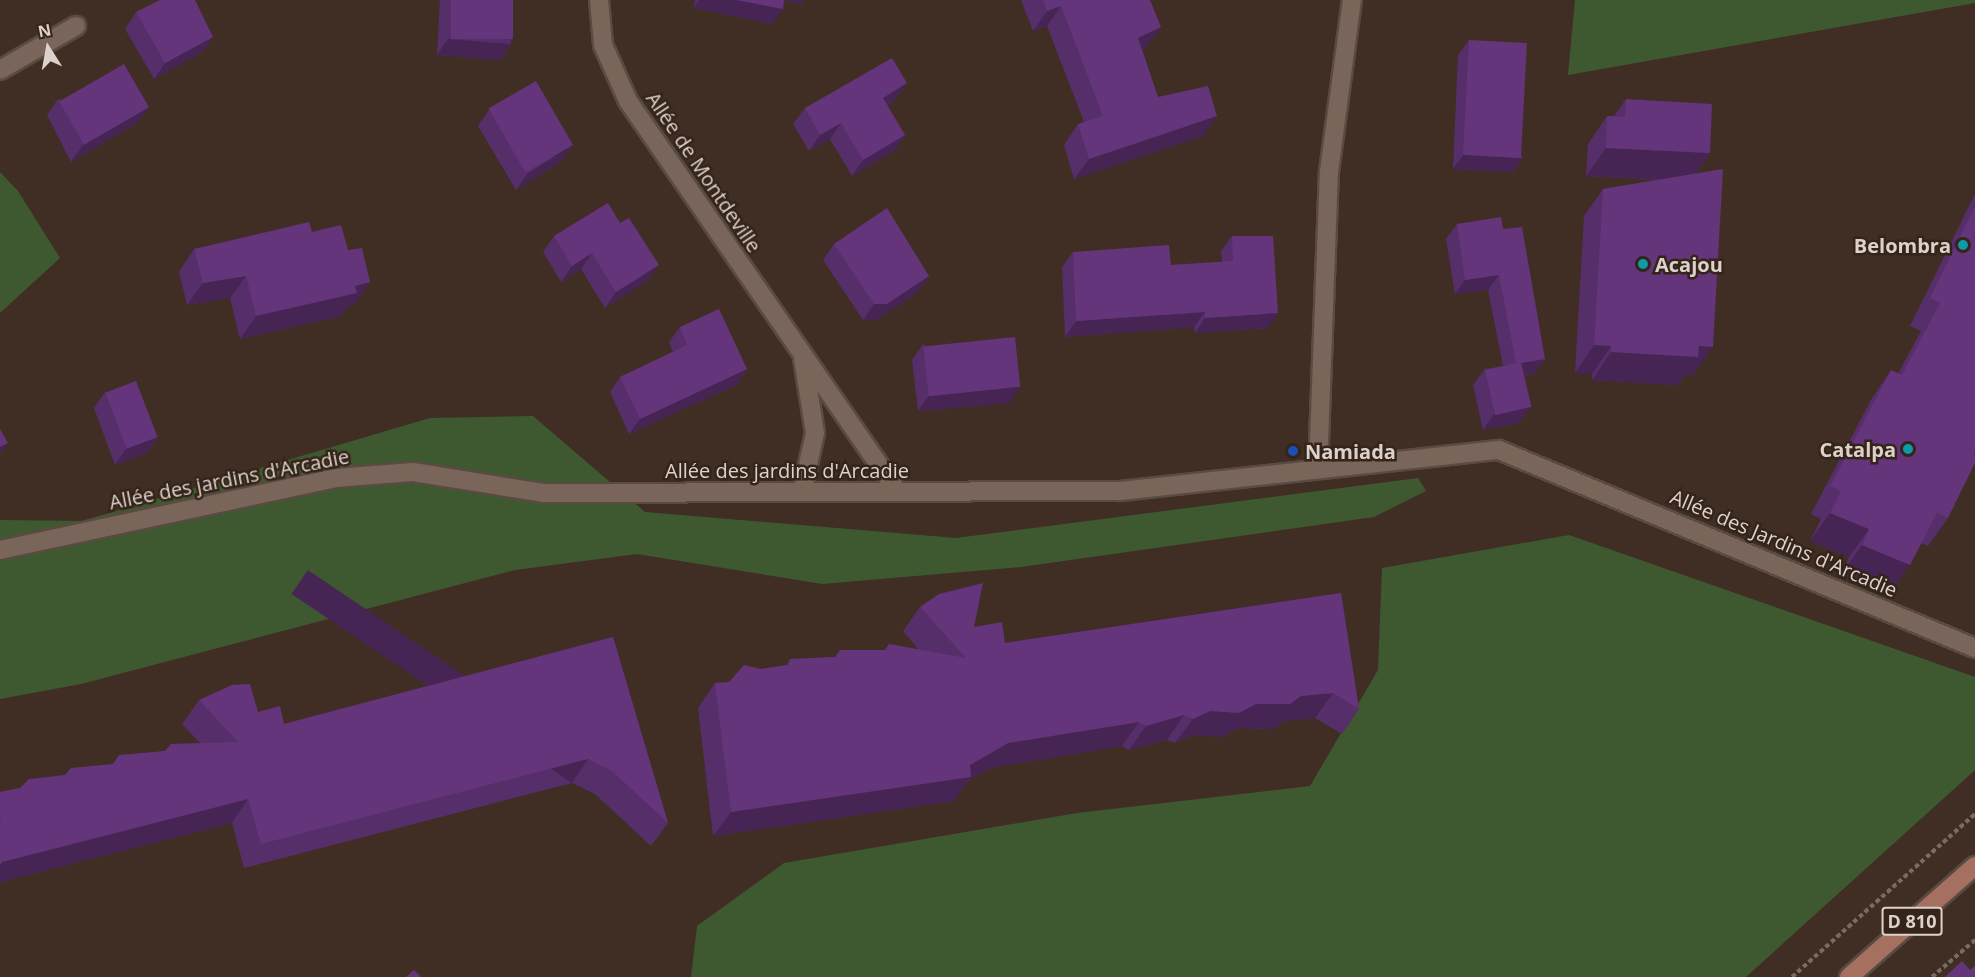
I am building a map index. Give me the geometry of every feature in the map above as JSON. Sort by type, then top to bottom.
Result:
[{"type":"main road","name":"D 810","points":[[1849,977],[1975,866]]},
{"type":"street","name":"Allée de Montdeville","points":[[598,0],[603,45],[628,101],[898,492]]},
{"type":"street","points":[[1318,469],[1329,172],[1352,0]]},
{"type":"street","points":[[0,70],[76,26]]},
{"type":"street","name":"Allée de Montdeville","points":[[802,356],[815,433],[802,492]]},
{"type":"street","name":"Allée des jardins d'Arcadie","points":[[0,550],[335,478],[413,472],[544,493],[1120,491],[1498,450],[1576,480]]},
{"type":"street","name":"Allée des Jardins d'Arcadie","points":[[1576,480],[1975,648]]},
{"type":"path","points":[[1792,977],[1975,814]]},
{"type":"path","points":[[1932,977],[1975,940]]},
{"type":"green space","points":[[1575,0],[1975,0],[1975,3],[1568,75]]},
{"type":"green space","points":[[0,172],[18,191],[60,258],[0,313]]},
{"type":"green space","points":[[533,416],[645,512],[956,538],[1418,478],[1426,491],[1374,517],[1021,567],[822,584],[637,554],[515,570],[81,684],[0,699],[0,520],[82,521],[430,418]]},
{"type":"green space","points":[[1569,535],[1975,677],[1975,770],[1746,977],[691,977],[697,926],[784,863],[1077,813],[1310,786],[1378,670],[1382,568]]},
{"type":"building","points":[[160,0],[195,0],[213,37],[165,63],[136,12]]},
{"type":"building","points":[[451,0],[513,0],[513,39],[451,39]]},
{"type":"building","points":[[737,0],[784,0],[783,9]]},
{"type":"building","points":[[1043,0],[1150,0],[1161,27],[1138,38],[1158,97],[1208,86],[1217,116],[1089,159],[1078,124],[1103,116],[1061,6],[1047,11]]},
{"type":"building","points":[[1469,40],[1527,43],[1521,158],[1463,155]]},
{"type":"building","points":[[892,58],[907,83],[883,98],[905,135],[863,160],[841,123],[820,135],[805,108]]},
{"type":"building","points":[[124,64],[149,107],[84,145],[59,102]]},
{"type":"building","points":[[536,81],[573,145],[525,173],[488,108]]},
{"type":"building","points":[[1626,99],[1712,104],[1710,153],[1606,148],[1607,116],[1625,117]]},
{"type":"building","name":"Acajou","points":[[1723,169],[1713,347],[1699,346],[1698,357],[1611,352],[1611,346],[1594,345],[1603,189]]},
{"type":"building","points":[[608,203],[620,223],[629,218],[659,265],[616,292],[592,253],[572,266],[554,236]]},
{"type":"building","name":"Catalpa","points":[[1975,206],[1975,463],[1948,518],[1937,513],[1910,565],[1862,545],[1869,529],[1830,513],[1841,491],[1830,486],[1891,370],[1902,375],[1940,303],[1930,298]]},
{"type":"building","points":[[887,208],[929,276],[887,304],[874,304],[834,244]]},
{"type":"building","points":[[1501,217],[1503,229],[1522,227],[1545,359],[1516,363],[1499,275],[1465,280],[1457,224]]},
{"type":"building","points":[[309,222],[312,232],[341,225],[348,250],[362,248],[370,282],[355,286],[357,293],[256,316],[246,276],[203,283],[194,249]]},
{"type":"building","points":[[1232,236],[1273,236],[1278,313],[1205,318],[1205,312],[1076,321],[1073,252],[1169,245],[1171,265],[1233,261]]},
{"type":"building","points":[[719,309],[747,369],[640,419],[620,377],[687,345],[680,327]]},
{"type":"building","points":[[1015,337],[1020,387],[929,396],[924,347]]},
{"type":"building","points":[[1521,362],[1531,407],[1495,415],[1485,370]]},
{"type":"building","points":[[136,381],[158,437],[127,449],[105,393]]},
{"type":"building","points":[[0,429],[8,443],[0,447]]},
{"type":"building","points":[[983,583],[974,627],[1002,622],[1005,643],[1341,593],[1359,709],[1333,693],[1301,696],[1290,704],[1256,704],[1239,713],[1210,711],[1193,719],[1184,715],[1146,726],[1139,722],[1008,743],[970,765],[971,777],[731,812],[715,683],[729,682],[744,665],[761,669],[788,665],[790,659],[835,657],[840,650],[885,650],[889,644],[966,658],[920,607],[939,594]]},
{"type":"building","points":[[613,637],[668,823],[612,771],[588,759],[261,844],[248,799],[2,862],[0,865],[0,792],[20,788],[29,779],[65,775],[71,768],[113,764],[119,755],[165,751],[171,744],[238,742],[199,700],[232,685],[250,684],[258,712],[280,706],[284,724]]},
{"type":"building","points":[[1962,961],[1970,970],[1975,966],[1975,977],[1945,977]]},
{"type":"building","points":[[414,970],[421,977],[406,977]]},
{"type":"place","name":"Belombra","points":[[1963,245]]},
{"type":"place","name":"Acajou","points":[[1643,264]]},
{"type":"place","name":"Catalpa","points":[[1908,449]]},
{"type":"place","name":"Namiada","points":[[1293,451]]}]
